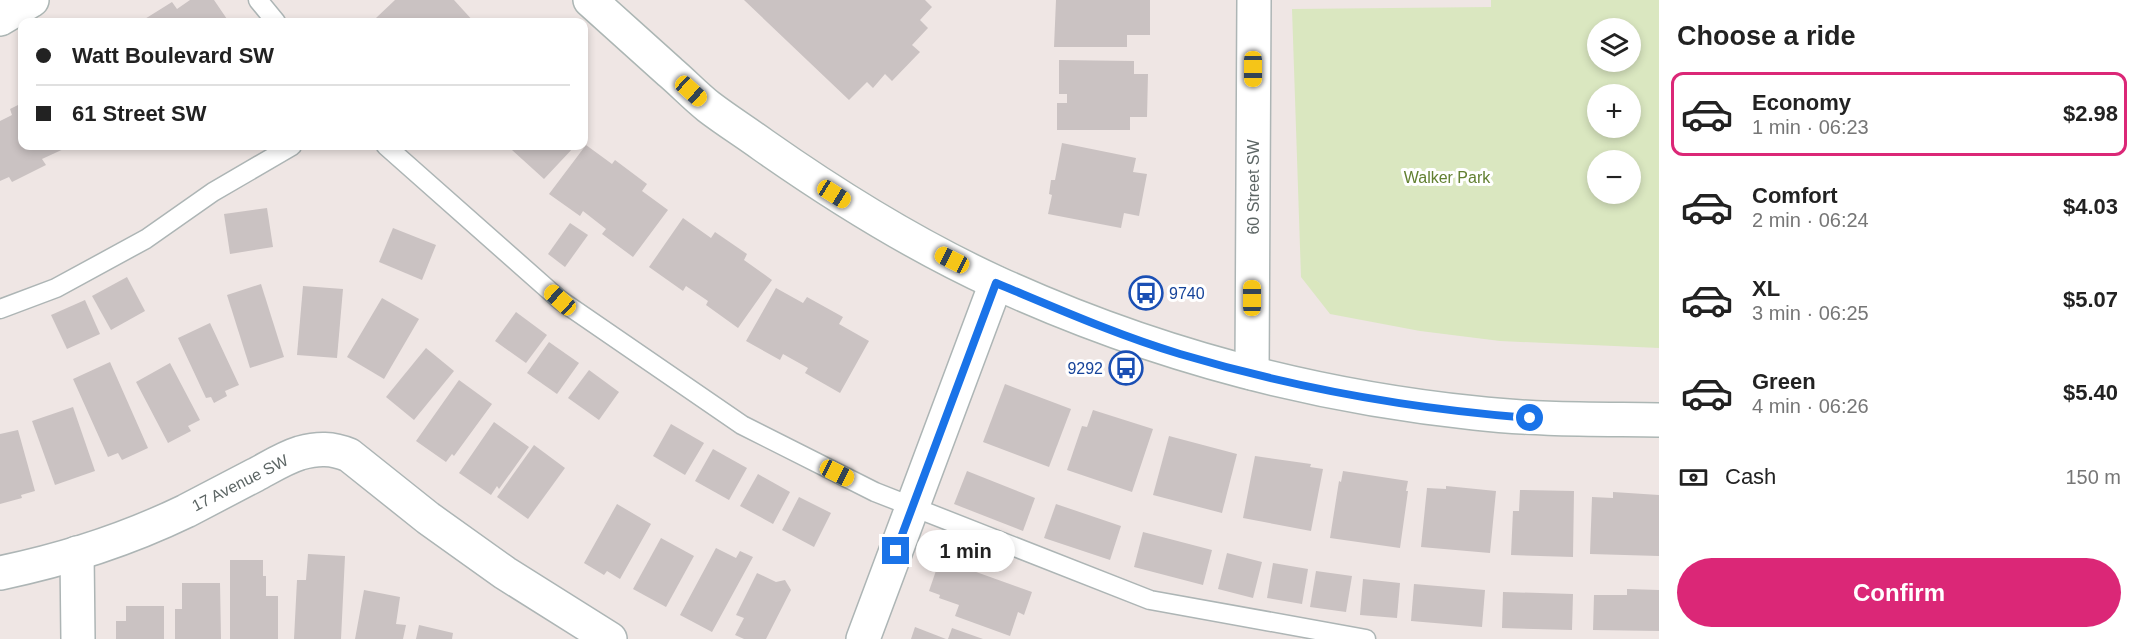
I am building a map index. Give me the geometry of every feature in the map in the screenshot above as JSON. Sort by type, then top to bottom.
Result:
[{"type":"street","points":[[0,19],[32,0]]},
{"type":"street","points":[[591,0],[708,106],[815,182],[873,218],[996,283],[1071,314],[1159,346],[1252,373],[1399,403],[1476,414],[1548,419],[1659,420]]},
{"type":"street","name":"60 Street SW","points":[[1252,373],[1254,0]]},
{"type":"street","points":[[863,639],[996,283]]},
{"type":"street","name":"17 Avenue SW","points":[[0,573],[32,566],[122,538],[184,512],[300,453],[323,448],[338,450],[363,465],[428,518],[505,573],[610,639]]},
{"type":"street","points":[[77,553],[78,639]]},
{"type":"lane","points":[[258,0],[273,18]]},
{"type":"lane","points":[[0,309],[56,288],[146,239],[213,192],[285,150]]},
{"type":"lane","points":[[391,150],[560,300],[742,425],[875,492],[1150,600],[1366,639]]},
{"type":"green space","name":"Walker Park","points":[[1491,0],[1659,0],[1659,348],[1500,341],[1420,331],[1330,314],[1301,277],[1292,9],[1491,7]]},
{"type":"building","points":[[190,0],[214,0],[226,18],[146,18],[172,2],[177,9]]},
{"type":"building","points":[[395,0],[454,0],[470,18],[376,18]]},
{"type":"building","points":[[744,0],[925,0],[932,7],[920,20],[928,28],[912,45],[920,52],[892,81],[885,74],[873,88],[867,82],[849,100]]},
{"type":"building","points":[[1056,0],[1150,0],[1150,35],[1127,35],[1127,47],[1054,47]]},
{"type":"building","points":[[1059,60],[1134,61],[1134,74],[1148,74],[1147,117],[1130,117],[1130,130],[1057,130],[1057,103],[1067,103],[1067,94],[1059,94]]},
{"type":"building","points":[[18,105],[18,150],[62,150],[42,159],[46,165],[12,182],[9,177],[0,181],[0,121],[12,115],[10,109]]},
{"type":"building","points":[[1062,143],[1136,158],[1133,172],[1147,174],[1139,216],[1124,213],[1121,228],[1048,214],[1052,195],[1049,194],[1051,180],[1055,180]]},
{"type":"building","points":[[588,146],[612,164],[615,160],[647,184],[642,191],[668,210],[633,257],[602,234],[606,229],[583,211],[580,216],[549,194],[582,150],[588,150]]},
{"type":"building","points":[[512,150],[571,150],[544,179]]},
{"type":"building","points":[[267,208],[273,247],[230,254],[224,214]]},
{"type":"building","points":[[683,218],[711,238],[715,232],[747,254],[744,260],[772,280],[738,328],[706,305],[708,301],[686,286],[683,291],[649,267]]},
{"type":"building","points":[[570,223],[588,235],[565,267],[548,254]]},
{"type":"building","points":[[393,228],[436,245],[422,280],[379,262]]},
{"type":"building","points":[[127,277],[145,311],[111,330],[92,296]]},
{"type":"building","points":[[261,284],[284,357],[250,368],[227,295]]},
{"type":"building","points":[[303,286],[343,289],[337,358],[297,355]]},
{"type":"building","points":[[776,288],[803,303],[807,297],[843,317],[839,324],[869,341],[840,393],[805,373],[808,368],[783,354],[780,360],[746,341]]},
{"type":"building","points":[[382,298],[419,319],[384,379],[347,357]]},
{"type":"building","points":[[85,300],[100,334],[67,349],[51,315]]},
{"type":"building","points":[[516,312],[547,335],[526,363],[495,341]]},
{"type":"building","points":[[210,323],[239,385],[225,391],[227,396],[214,403],[211,397],[206,398],[178,338]]},
{"type":"building","points":[[549,342],[579,363],[557,394],[527,373]]},
{"type":"building","points":[[426,348],[454,371],[414,420],[386,397]]},
{"type":"building","points":[[110,362],[148,448],[122,460],[118,453],[108,457],[73,379]]},
{"type":"building","points":[[170,363],[200,420],[188,426],[191,431],[168,443],[136,382]]},
{"type":"building","points":[[589,370],[619,392],[599,420],[568,398]]},
{"type":"building","points":[[459,380],[492,404],[454,456],[452,454],[446,462],[416,441]]},
{"type":"building","points":[[1005,384],[1071,409],[1049,467],[983,442]]},
{"type":"building","points":[[73,407],[95,471],[55,485],[32,421]]},
{"type":"building","points":[[1093,410],[1153,429],[1132,492],[1067,470],[1082,426],[1087,427]]},
{"type":"building","points":[[494,422],[529,447],[499,489],[497,486],[491,495],[459,473]]},
{"type":"building","points":[[671,424],[704,443],[685,475],[653,456]]},
{"type":"building","points":[[18,430],[35,491],[21,495],[22,498],[0,504],[0,434]]},
{"type":"building","points":[[1169,436],[1237,454],[1222,513],[1153,495]]},
{"type":"building","points":[[534,445],[565,468],[528,519],[497,497]]},
{"type":"building","points":[[713,449],[747,468],[729,500],[695,481]]},
{"type":"building","points":[[1255,456],[1311,464],[1310,467],[1323,469],[1311,531],[1243,518]]},
{"type":"building","points":[[967,471],[1035,498],[1023,531],[954,504]]},
{"type":"building","points":[[1343,471],[1408,481],[1400,548],[1330,538],[1339,481],[1341,482]]},
{"type":"building","points":[[758,474],[790,492],[773,524],[740,506]]},
{"type":"building","points":[[1446,486],[1496,491],[1490,553],[1421,547],[1427,488],[1446,489]]},
{"type":"building","points":[[1520,490],[1574,491],[1573,557],[1511,555],[1513,511],[1519,511]]},
{"type":"building","points":[[1613,492],[1659,495],[1659,556],[1590,554],[1592,497],[1613,498]]},
{"type":"building","points":[[799,497],[831,513],[814,547],[782,530]]},
{"type":"building","points":[[617,504],[651,524],[620,579],[607,571],[604,575],[584,563]]},
{"type":"building","points":[[1056,504],[1121,526],[1110,560],[1044,538]]},
{"type":"building","points":[[1143,532],[1212,550],[1203,585],[1134,567]]},
{"type":"building","points":[[661,538],[694,556],[666,607],[633,589]]},
{"type":"building","points":[[716,548],[736,558],[740,551],[753,557],[712,632],[680,615]]},
{"type":"building","points":[[1227,553],[1262,562],[1253,598],[1218,589]]},
{"type":"building","points":[[308,554],[345,556],[341,639],[294,639],[297,580],[306,580]]},
{"type":"building","points":[[940,559],[1032,592],[1024,615],[1018,612],[1010,636],[955,616],[959,605],[939,598],[940,595],[929,591]]},
{"type":"building","points":[[230,560],[263,560],[266,596],[278,596],[278,639],[230,639]]},
{"type":"building","points":[[1273,563],[1308,569],[1302,604],[1267,598]]},
{"type":"building","points":[[1316,571],[1352,576],[1346,612],[1310,607]]},
{"type":"building","points":[[757,573],[776,582],[785,580],[791,590],[766,639],[744,639],[735,635],[744,618],[736,615]]},
{"type":"building","points":[[1363,579],[1400,583],[1397,618],[1360,615]]},
{"type":"building","points":[[182,583],[220,583],[221,639],[175,639],[175,609],[182,609]]},
{"type":"building","points":[[1414,584],[1485,590],[1482,627],[1411,621]]},
{"type":"building","points":[[1627,589],[1659,590],[1659,631],[1593,630],[1594,595],[1627,595]]},
{"type":"building","points":[[364,590],[400,597],[396,624],[406,625],[403,639],[355,639]]},
{"type":"building","points":[[1503,592],[1573,594],[1572,630],[1502,628]]},
{"type":"building","points":[[126,606],[164,606],[164,639],[116,639],[116,621],[126,621]]},
{"type":"building","points":[[419,625],[453,633],[452,639],[416,639]]},
{"type":"building","points":[[915,627],[946,639],[911,639]]},
{"type":"building","points":[[952,628],[983,639],[948,639]]},
{"type":"place","name":"9740","points":[[1146,293]]},
{"type":"place","name":"9292","points":[[1126,368]]},
{"type":"route","points":[[896,551],[996,283],[1051,306],[1179,353],[1252,373],[1331,391],[1399,403],[1476,414],[1530,418]]}]
